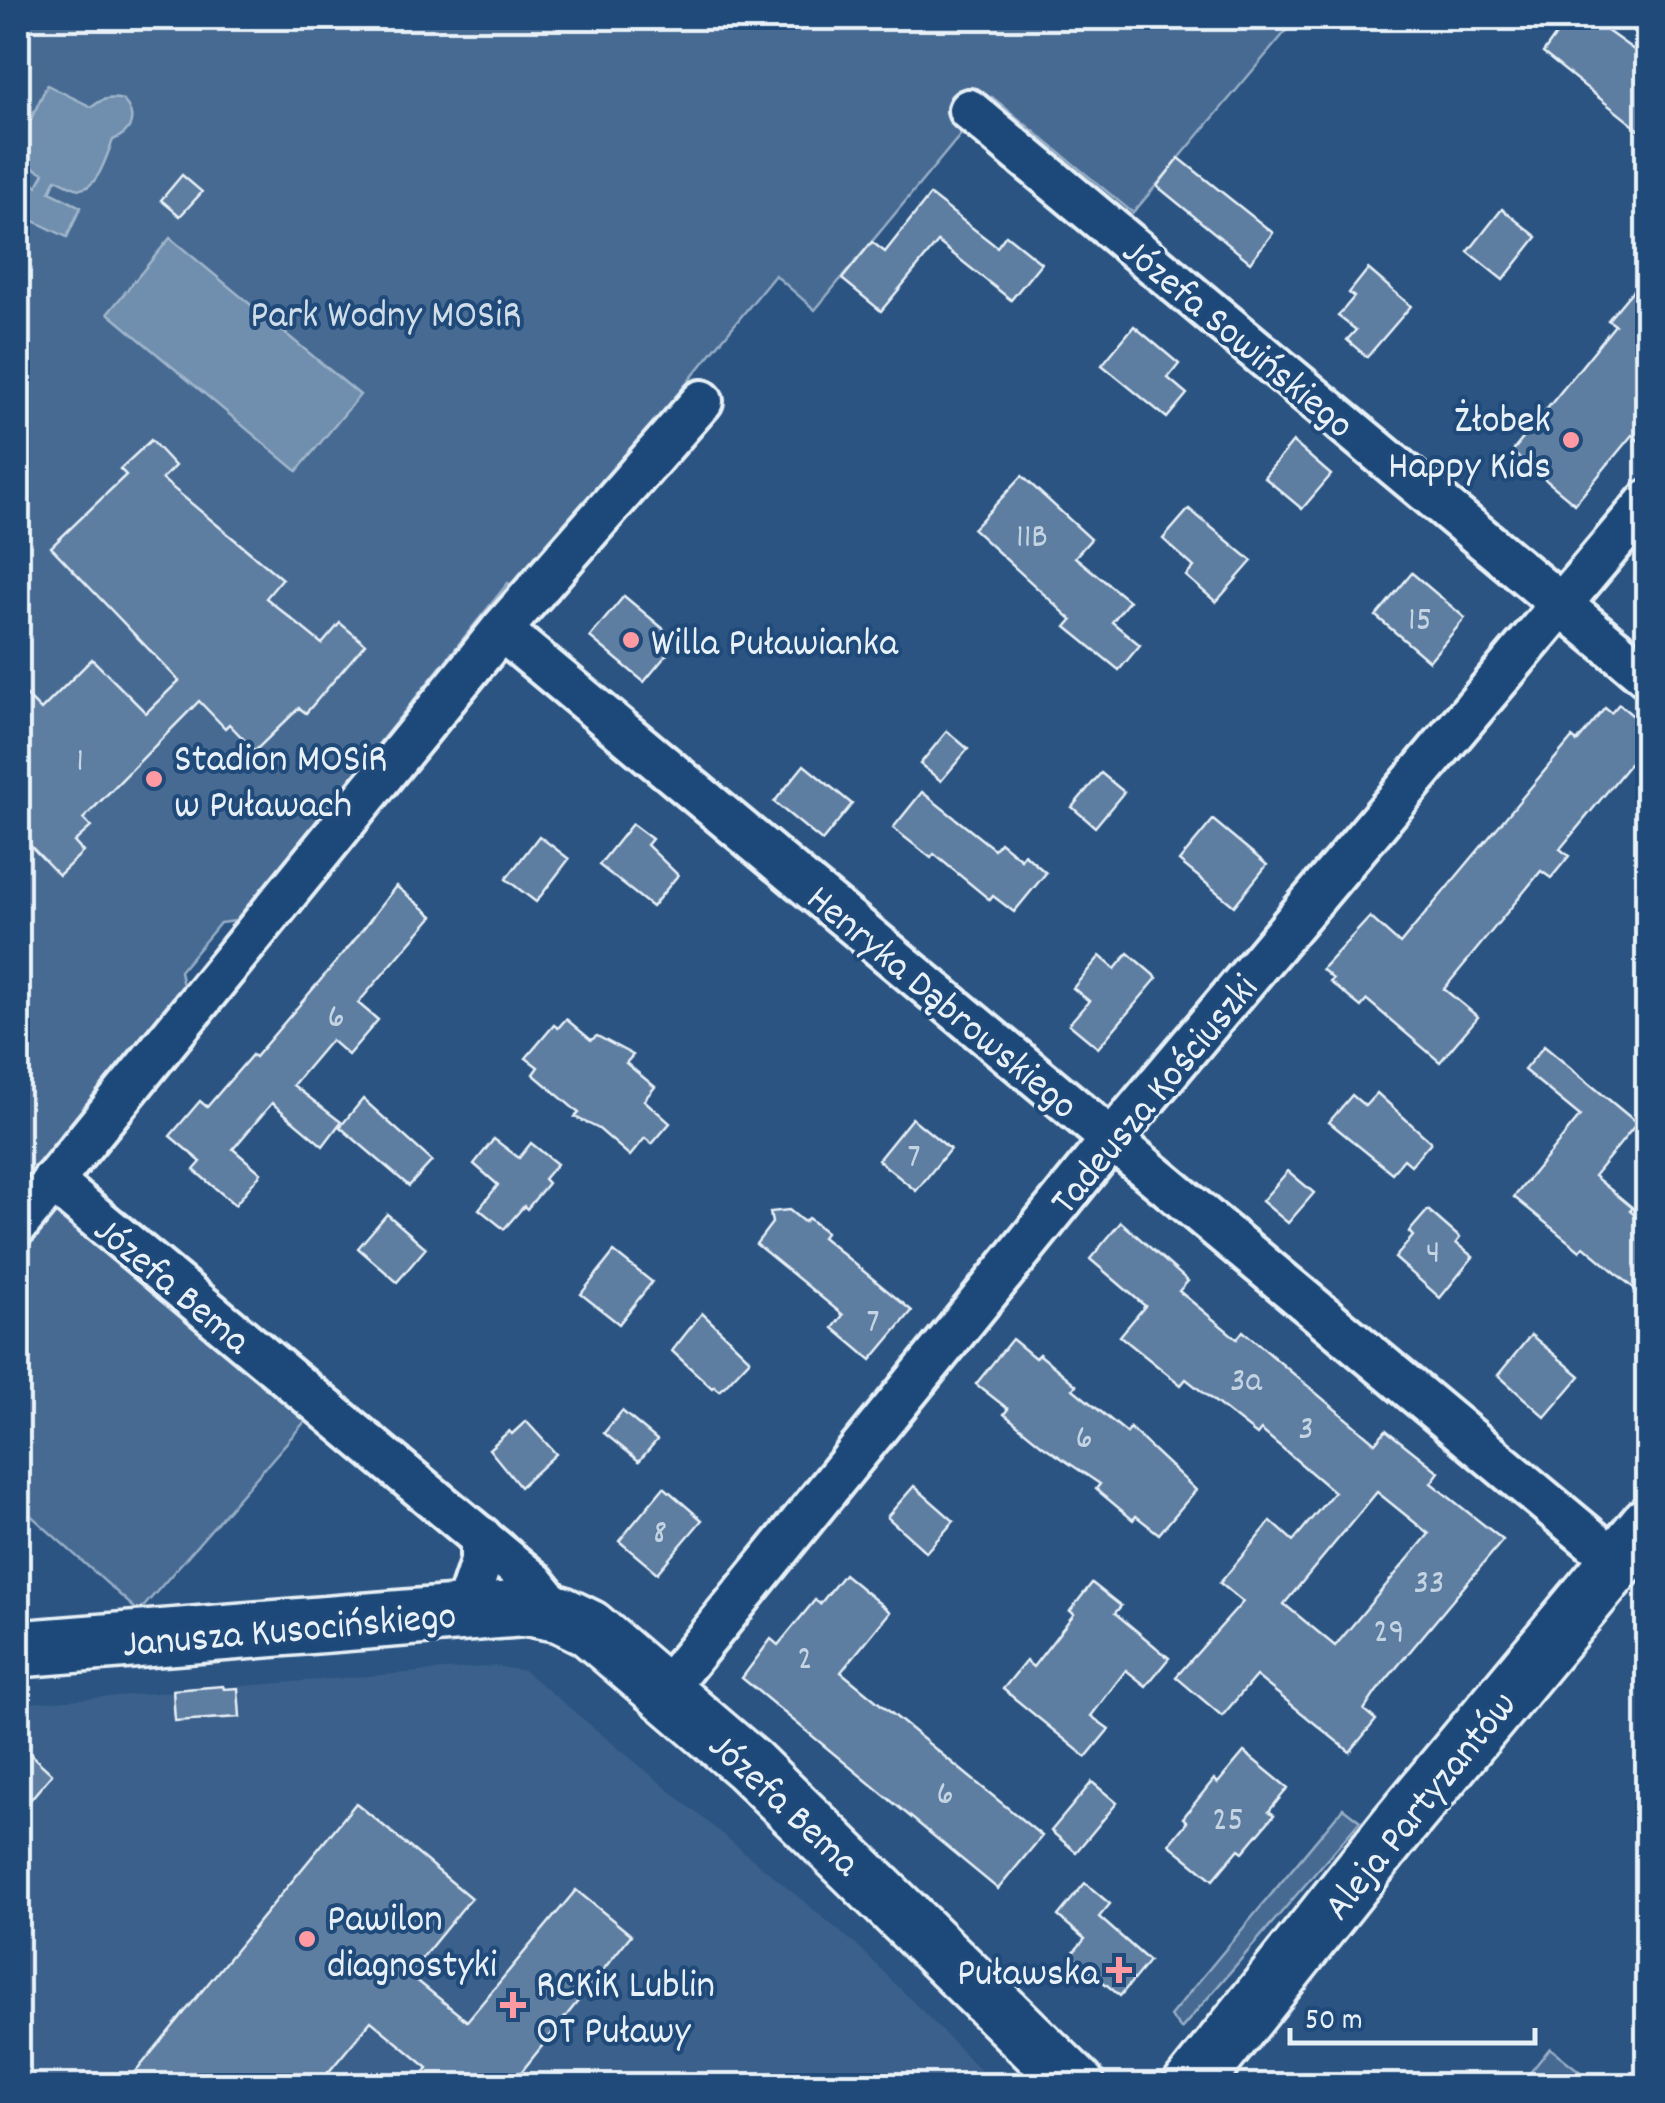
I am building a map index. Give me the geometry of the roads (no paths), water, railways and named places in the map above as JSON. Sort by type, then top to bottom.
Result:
[{"type":"street","name":"Józefa Sowińskiego","points":[[970,110],[1648,678]]},
{"type":"street","points":[[18,1224],[501,630],[702,401]]},
{"type":"street","name":"Tadeusza Kościuszki","points":[[664,1691],[1111,1140],[1648,501]]},
{"type":"street","name":"Henryka Dąbrowskiego","points":[[501,630],[1111,1140],[1633,1544]]},
{"type":"street","name":"Józefa Bema","points":[[52,1181],[534,1582],[560,1614],[589,1628],[749,1765],[1077,2086]]},
{"type":"street","points":[[464,1613],[480,1562],[481,1538]]},
{"type":"street","name":"Aleja Partyzantów","points":[[1191,2086],[1633,1544]]},
{"type":"street","name":"Janusza Kusocińskiego","points":[[18,1648],[530,1608],[560,1614]]},
{"type":"place","name":"Żłobek Happy Kids","points":[[1571,440]]},
{"type":"place","name":"Willa Puławianka","points":[[631,640]]},
{"type":"place","name":"Stadion MOSiR w Puławach","points":[[154,779]]},
{"type":"place","name":"Pawilon diagnostyki","points":[[307,1939]]},
{"type":"place","name":"Puławska","points":[[1119,1970]]},
{"type":"place","name":"RCKiK Lublin OT Puławy","points":[[513,2005]]},
{"type":"park label","name":"Park Wodny MOSiR","points":[[386,312]]}]
